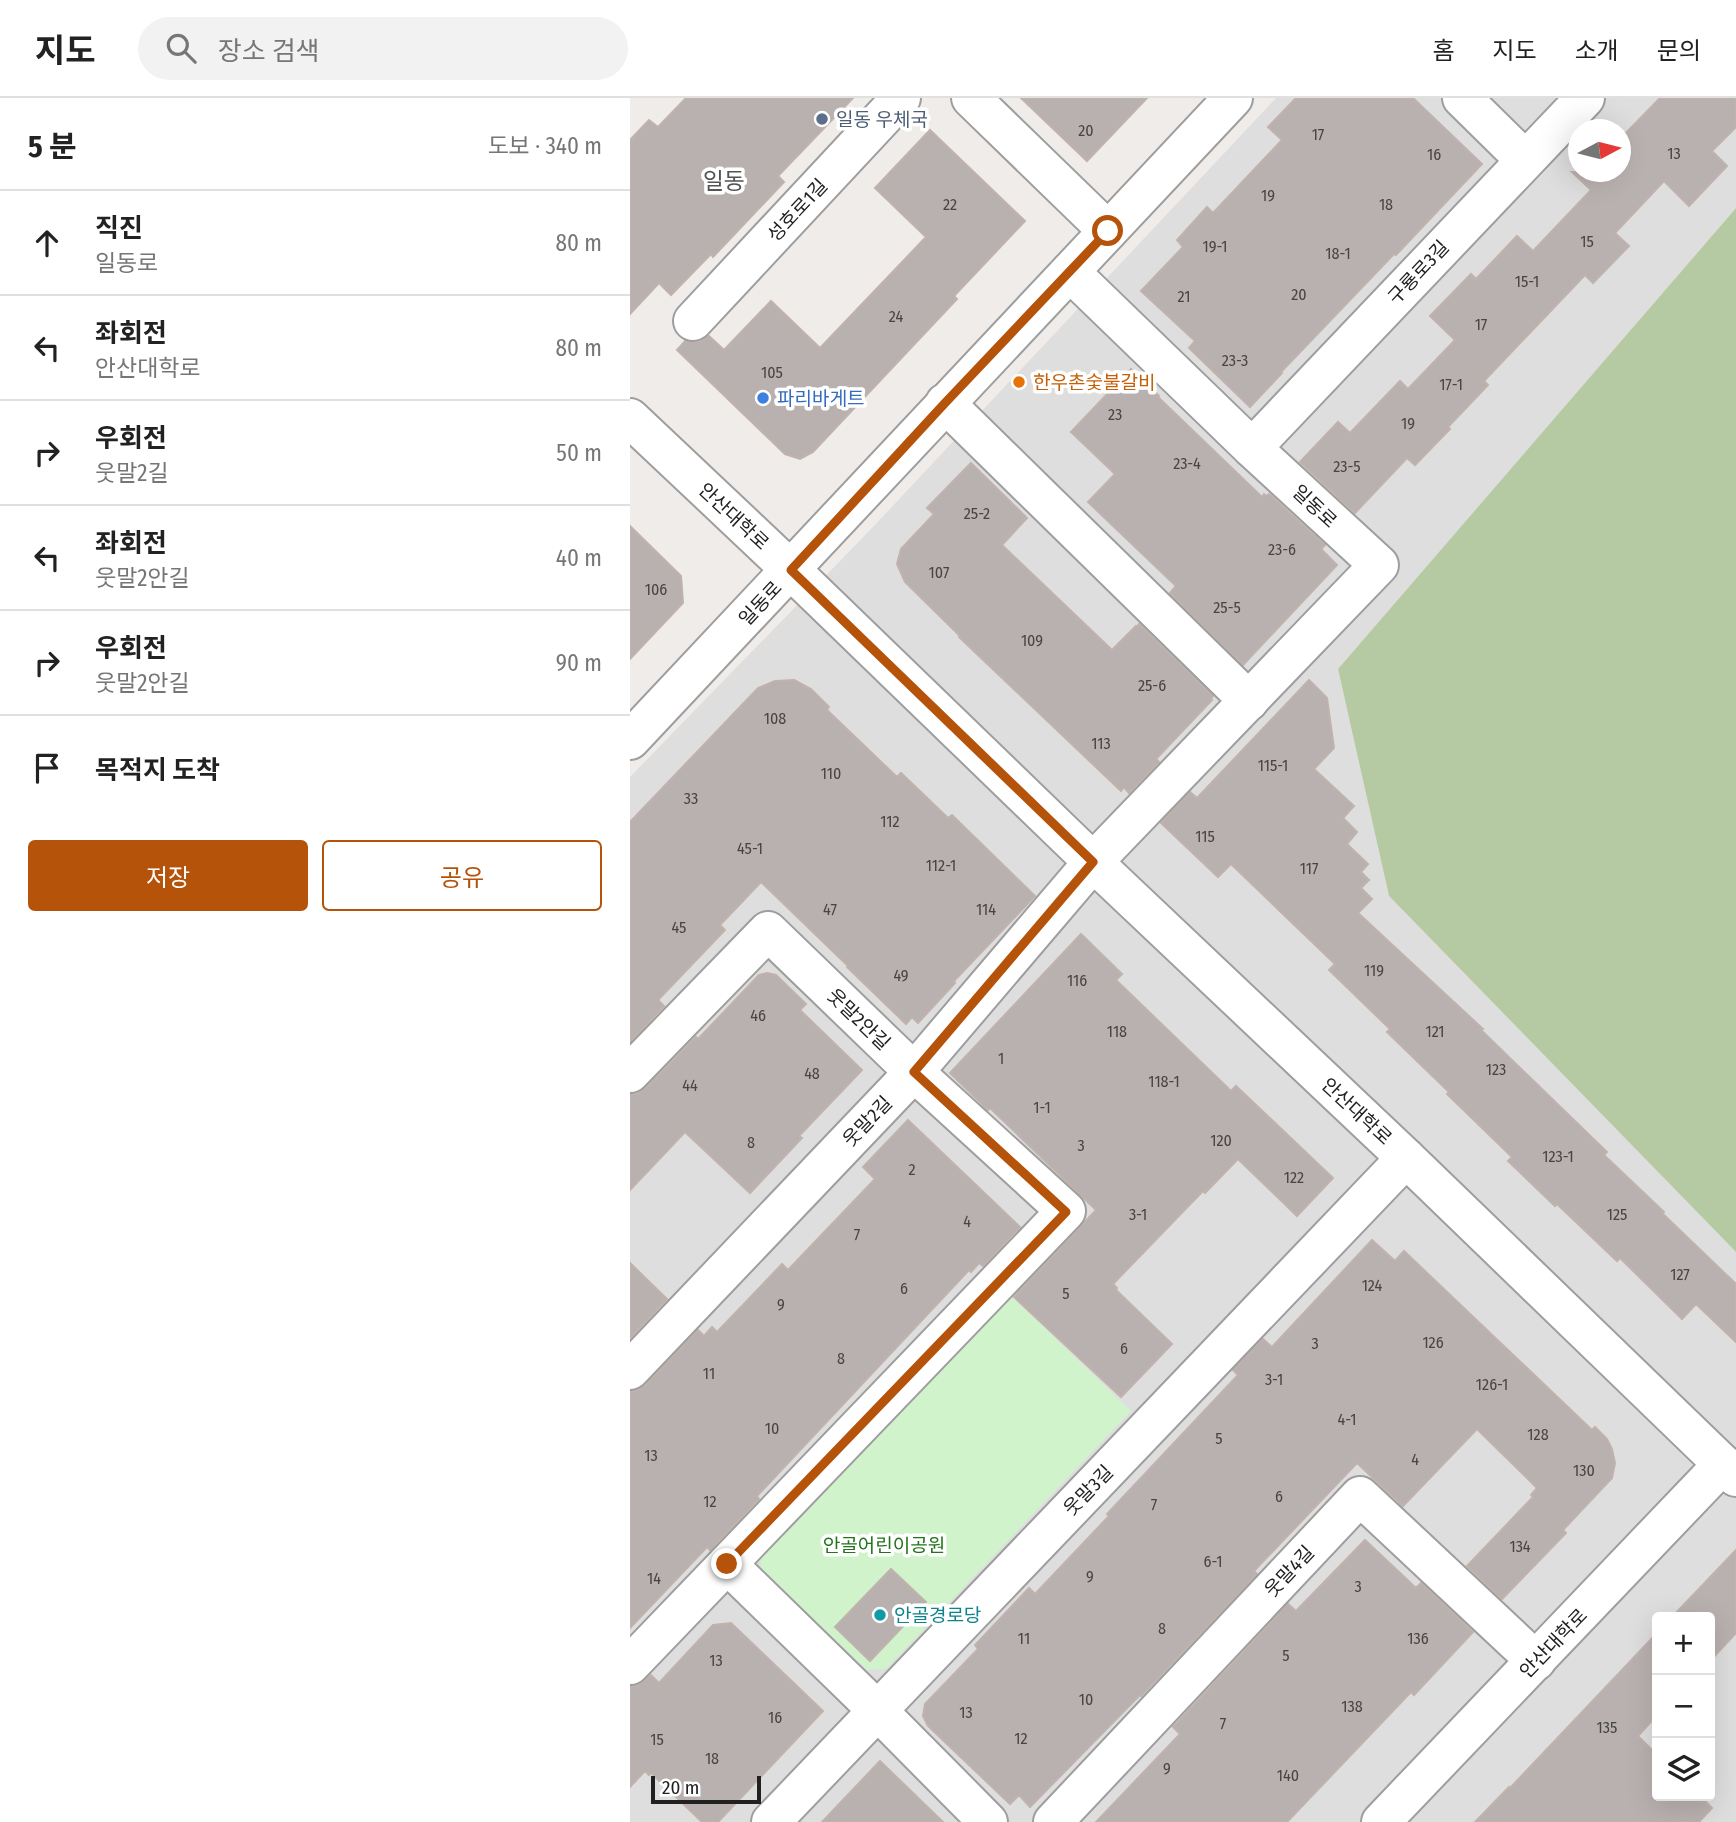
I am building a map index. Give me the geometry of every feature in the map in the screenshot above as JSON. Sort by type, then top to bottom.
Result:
[{"type":"street","name":"성호로1길","points":[[693,321],[901,98]]},
{"type":"street","points":[[971,98],[1108,231]]},
{"type":"street","name":"일동로","points":[[630,740],[1233,98]]},
{"type":"street","points":[[1462,98],[1525,160]]},
{"type":"street","name":"구룡로3길","points":[[1252,448],[1585,98]]},
{"type":"street","name":"일동로","points":[[1070,272],[1252,448],[1379,565]]},
{"type":"street","points":[[945,403],[1249,702]]},
{"type":"street","name":"안산대학로","points":[[630,418],[1730,1471],[1536,1661],[1381,1822]]},
{"type":"street","name":"웃말2길","points":[[630,1370],[914,1072],[1093,862],[1379,565]]},
{"type":"street","name":"웃말2안길","points":[[630,1073],[768,931],[914,1072],[1066,1212],[630,1665]]},
{"type":"street","name":"웃말3길","points":[[771,1822],[1406,1158]]},
{"type":"street","name":"웃말4길","points":[[1053,1822],[1360,1496],[1536,1661]]},
{"type":"street","points":[[727,1564],[988,1822]]},
{"type":"shaded area","points":[[1276,98],[1736,98],[1736,208],[1338,669],[1389,896],[1736,1252],[1736,1822],[630,1822],[630,777],[872,528]]},
{"type":"green space","points":[[1736,208],[1736,1252],[1389,896],[1338,669]]},
{"type":"green space","name":"안골어린이공원","points":[[1006,1291],[1131,1411],[886,1669],[867,1670],[761,1569],[760,1550]]},
{"type":"building","points":[[686,98],[853,98],[778,176],[784,182],[713,257],[711,254],[671,295],[659,283],[630,314],[630,140],[649,120],[658,127]]},
{"type":"building","points":[[1021,98],[1147,98],[1087,161]]},
{"type":"building","points":[[1296,98],[1413,98],[1482,164],[1250,407],[1189,348],[1195,341],[1141,291],[1183,247],[1177,240],[1207,207],[1213,213],[1282,140],[1268,127]]},
{"type":"building","points":[[1660,98],[1736,98],[1736,127],[1712,151],[1727,166],[1689,206],[1664,181],[1615,233],[1629,246],[1593,283],[1585,275],[1484,381],[1488,385],[1448,427],[1450,429],[1415,465],[1407,458],[1355,513],[1300,462],[1338,422],[1350,433],[1400,381],[1408,389],[1455,340],[1430,316],[1471,274],[1476,279],[1517,236],[1533,251],[1591,190],[1583,182],[1631,182],[1631,128]]},
{"type":"building","points":[[930,130],[1025,221],[954,296],[957,299],[813,452],[800,459],[785,454],[677,350],[685,341],[699,342],[709,336],[724,350],[771,301],[820,348],[926,237],[875,188]]},
{"type":"building","points":[[1131,369],[1262,497],[1269,494],[1325,545],[1321,549],[1337,565],[1243,665],[1170,593],[1176,586],[1088,502],[1115,474],[1071,432]]},
{"type":"building","points":[[971,463],[1027,518],[1002,545],[1112,650],[1139,624],[1213,696],[1156,759],[1159,762],[1129,793],[1124,787],[1121,791],[905,582],[897,564],[901,549],[934,514],[927,508]]},
{"type":"building","points":[[630,526],[681,576],[683,603],[630,659]]},
{"type":"building","points":[[794,680],[811,689],[829,707],[827,710],[897,777],[901,773],[948,818],[952,815],[1035,896],[918,1023],[912,1017],[906,1024],[761,882],[720,925],[725,930],[658,1000],[664,1006],[630,1042],[630,822],[758,688],[775,681]]},
{"type":"building","points":[[1309,680],[1327,698],[1334,748],[1314,769],[1354,806],[1343,818],[1357,832],[1347,844],[1368,864],[1361,872],[1369,880],[1361,888],[1372,899],[1358,913],[1483,1029],[1481,1030],[1607,1152],[1604,1155],[1736,1284],[1736,1342],[1696,1304],[1682,1319],[1620,1258],[1617,1261],[1557,1204],[1555,1206],[1508,1161],[1512,1157],[1387,1032],[1390,1029],[1329,970],[1335,964],[1231,864],[1218,877],[1161,823],[1190,792],[1197,798]]},
{"type":"building","points":[[1081,934],[1122,974],[1116,980],[1231,1091],[1236,1086],[1333,1178],[1297,1216],[1238,1159],[1205,1193],[1203,1191],[1113,1284],[1172,1344],[1121,1397],[1014,1297],[1096,1210],[950,1073]]},
{"type":"building","points":[[759,975],[776,975],[806,1004],[800,1010],[862,1070],[799,1136],[802,1138],[750,1193],[685,1132],[630,1190],[630,1094],[637,1094],[646,1088],[696,1037],[698,1039]]},
{"type":"building","points":[[908,1120],[1020,1227],[983,1266],[979,1263],[971,1272],[969,1270],[757,1496],[759,1499],[710,1550],[707,1547],[630,1628],[630,1391],[637,1391],[646,1385],[698,1330],[704,1336],[712,1327],[717,1332],[782,1264],[788,1270],[875,1179],[863,1167]]},
{"type":"building","points":[[1372,1240],[1395,1261],[1404,1251],[1592,1430],[1595,1427],[1607,1439],[1612,1449],[1615,1463],[1612,1478],[1563,1530],[1566,1533],[1502,1599],[1467,1566],[1533,1497],[1531,1495],[1537,1488],[1477,1429],[1403,1506],[1357,1463],[1254,1571],[1257,1574],[1030,1807],[1019,1795],[1010,1804],[928,1726],[923,1716],[925,1704],[978,1649],[975,1645],[1029,1588],[1035,1594],[1109,1516],[1107,1514],[1238,1375],[1233,1370],[1263,1339],[1272,1347]]},
{"type":"building","points":[[630,1263],[667,1299],[630,1338]]},
{"type":"building","points":[[1365,1540],[1416,1588],[1421,1583],[1473,1632],[1414,1695],[1411,1692],[1287,1822],[1096,1822],[1180,1734],[1173,1727],[1288,1604],[1296,1611]]},
{"type":"building","points":[[1736,1550],[1736,1633],[1715,1656],[1715,1612],[1677,1612]]},
{"type":"building","name":"안골경로당","points":[[891,1569],[926,1602],[870,1661],[835,1627]]},
{"type":"building","points":[[731,1623],[823,1711],[718,1822],[702,1822],[651,1773],[649,1775],[645,1771],[630,1787],[630,1686],[637,1686],[651,1675],[659,1683],[713,1625]]},
{"type":"building","points":[[1652,1638],[1652,1721],[1638,1736],[1652,1750],[1652,1801],[1705,1801],[1712,1808],[1699,1822],[1475,1822]]},
{"type":"building","points":[[880,1761],[943,1822],[822,1822]]},
{"type":"place","name":"일동 우체국","points":[[822,119]]},
{"type":"place","name":"한우촌숯불갈비","points":[[1019,382]]},
{"type":"place","name":"파리바게트","points":[[763,398]]},
{"type":"place","name":"안골경로당","points":[[880,1615]]},
{"type":"district","name":"일동","points":[[724,181]]},
{"type":"route","points":[[727,1564],[1066,1212],[914,1072],[1093,862],[791,570],[1108,231]]}]
